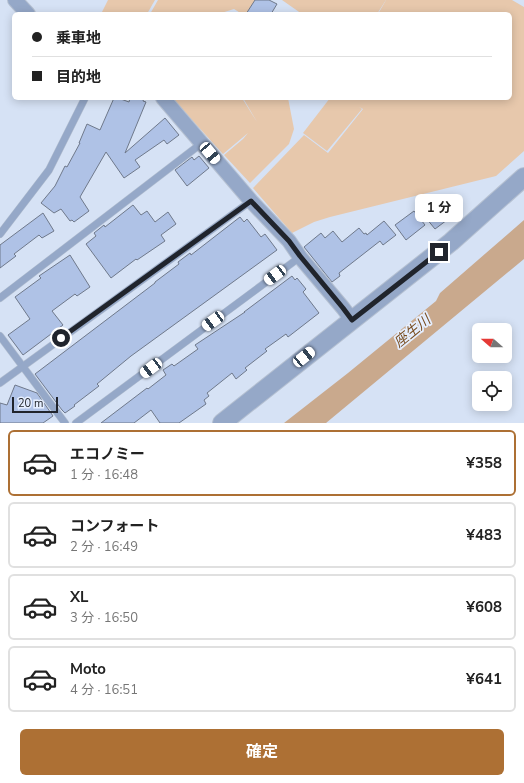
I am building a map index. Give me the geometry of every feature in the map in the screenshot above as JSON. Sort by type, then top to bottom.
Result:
[{"type":"street","points":[[15,0],[26,12]]},
{"type":"street","points":[[167,100],[251,201],[289,241],[352,320]]},
{"type":"street","points":[[222,423],[451,242],[524,177]]},
{"type":"lane","points":[[0,234],[49,170],[84,100]]},
{"type":"lane","points":[[0,298],[202,143]]},
{"type":"lane","points":[[0,382],[251,201]]},
{"type":"lane","points":[[76,423],[300,256]]},
{"type":"lane","points":[[0,336],[65,423]]},
{"type":"shaded area","points":[[108,0],[155,0],[148,12],[102,12]]},
{"type":"shaded area","points":[[158,0],[258,0],[251,12],[239,12],[234,9],[224,12],[151,12]]},
{"type":"shaded area","points":[[282,0],[386,0],[378,12],[299,12]]},
{"type":"shaded area","points":[[386,0],[512,0],[524,7],[524,151],[496,176],[330,217],[314,222],[292,233],[253,188],[304,135],[328,153],[363,109],[359,107],[362,109],[327,151],[303,133],[328,100],[512,100],[512,12],[379,12]]},
{"type":"shaded area","points":[[174,100],[243,100],[257,122],[244,100],[288,100],[294,129],[289,144],[250,183],[224,155],[248,133],[223,154]]},
{"type":"water","name":"座生川","points":[[524,220],[524,259],[326,423],[284,423],[436,301],[440,293]]},
{"type":"building","points":[[255,0],[269,0],[277,4],[272,12],[247,12]]},
{"type":"building","points":[[113,100],[124,100],[129,102],[130,100],[143,100],[146,102],[125,153],[165,118],[179,135],[167,144],[164,140],[135,160],[140,167],[124,178],[106,152],[80,197],[89,211],[74,222],[72,220],[70,221],[61,209],[54,213],[41,203],[55,186],[65,166],[67,167],[80,143],[87,124],[100,130]]},
{"type":"building","points":[[199,156],[209,168],[187,186],[175,170],[192,157],[194,160]]},
{"type":"building","points":[[133,205],[141,215],[147,211],[155,222],[168,212],[176,224],[161,235],[165,241],[137,260],[136,259],[111,278],[86,244],[96,236],[94,233],[104,225],[105,227]]},
{"type":"building","points":[[442,205],[451,217],[435,229],[426,218]]},
{"type":"building","points":[[414,211],[425,225],[406,240],[395,225]]},
{"type":"building","points":[[43,213],[54,231],[42,238],[39,235],[14,254],[16,256],[0,268],[0,245]]},
{"type":"building","points":[[240,217],[244,222],[247,219],[261,237],[265,234],[277,250],[131,356],[97,384],[99,386],[65,413],[35,374],[155,283],[179,264],[178,262],[190,253],[191,255]]},
{"type":"building","points":[[384,221],[396,235],[383,245],[380,241],[339,273],[340,276],[332,282],[304,247],[321,233],[325,238],[333,231],[342,242],[359,228],[364,234],[366,233],[367,235]]},
{"type":"building","points":[[70,255],[90,287],[77,296],[75,294],[52,311],[63,325],[23,355],[8,335],[30,319],[15,297],[41,278],[39,276]]},
{"type":"building","points":[[292,276],[295,280],[297,278],[306,289],[303,292],[319,313],[288,337],[286,334],[265,349],[267,351],[245,368],[247,370],[236,379],[232,373],[207,393],[209,396],[204,400],[206,404],[179,423],[160,423],[151,410],[134,423],[101,423],[166,375],[163,370],[172,364],[174,366],[198,349],[195,345],[245,312]]},
{"type":"building","points":[[15,385],[37,393],[53,416],[43,423],[0,423],[0,403],[7,405]]},
{"type":"route","points":[[61,338],[251,201],[289,241],[352,320],[439,252]]}]
